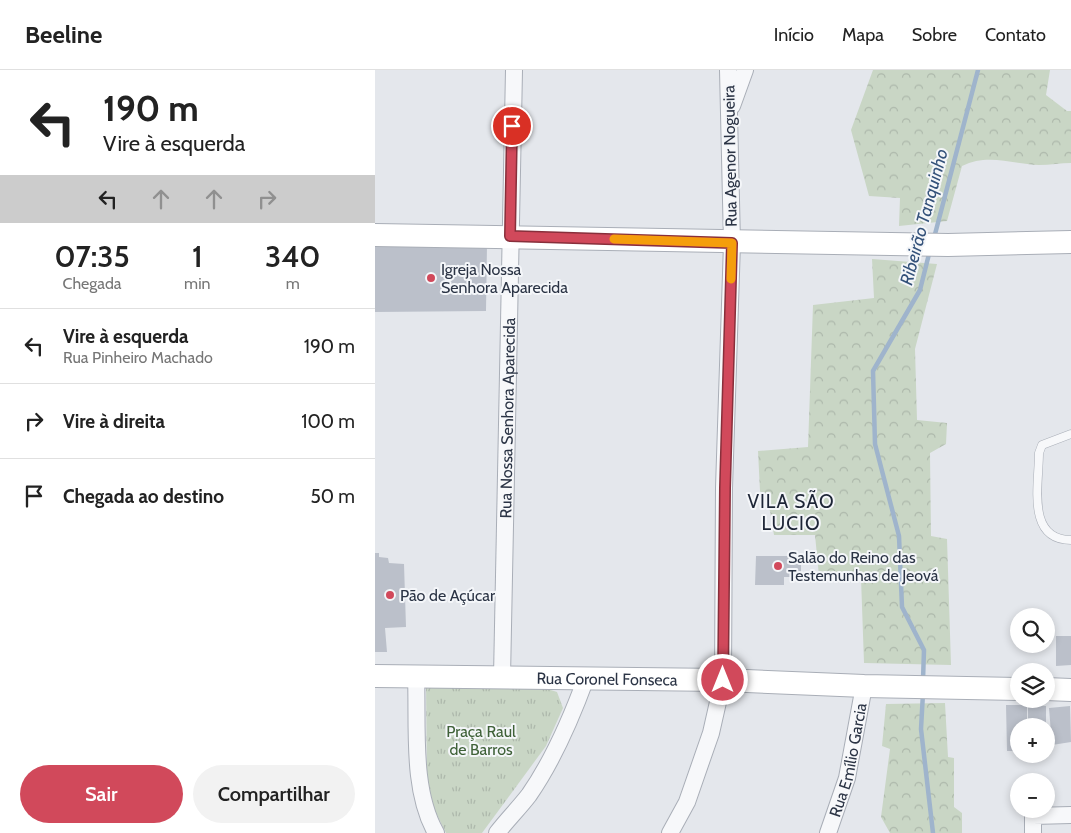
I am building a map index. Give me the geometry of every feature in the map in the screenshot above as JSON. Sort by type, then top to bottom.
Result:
[{"type":"street","name":"Rua Nossa Senhora Aparecida","points":[[502,677],[513,70]]},
{"type":"street","name":"Rua Agenor Nogueira","points":[[670,833],[687,802],[711,733],[723,680],[725,488],[732,243],[728,70]]},
{"type":"street","points":[[729,115],[745,70]]},
{"type":"street","points":[[375,235],[510,236],[732,243],[898,243],[948,245],[1071,242]]},
{"type":"street","name":"Rua Coronel Fonseca","points":[[375,676],[723,680],[864,686],[1010,689]]},
{"type":"street","points":[[416,676],[422,796],[428,818],[436,833]]},
{"type":"street","points":[[497,833],[529,795],[551,759],[571,718],[586,678]]},
{"type":"street","name":"Rua Emílio Garcia","points":[[829,833],[847,778],[864,686]]},
{"type":"street","points":[[1055,689],[1071,690]]},
{"type":"street","points":[[1033,833],[1033,816],[1071,815]]},
{"type":"lane","points":[[1071,434],[1042,445],[1039,453],[1039,505],[1043,528],[1050,536],[1071,540]]},
{"type":"green space","points":[[873,70],[1050,70],[1046,95],[1067,111],[1071,111],[1071,163],[1039,165],[1000,160],[972,162],[962,166],[947,221],[899,226],[900,198],[869,196],[851,130]]},
{"type":"green space","points":[[872,259],[937,264],[915,349],[917,420],[947,423],[946,444],[930,453],[931,536],[947,539],[951,665],[864,663],[861,578],[819,576],[815,535],[774,535],[770,511],[760,491],[758,451],[808,447],[813,305],[874,298]]},
{"type":"green space","name":"Praça Raul de Barros","points":[[426,684],[535,685],[557,692],[563,708],[546,746],[482,833],[446,833],[435,811],[427,781]]},
{"type":"green space","points":[[945,703],[948,757],[954,758],[954,807],[962,813],[962,833],[890,833],[881,817],[890,749],[882,746],[886,704]]},
{"type":"building","name":"Igreja Nossa Senhora Aparecida","points":[[375,243],[487,245],[486,311],[375,312]]},
{"type":"building","name":"Pão de Açúcar","points":[[375,553],[379,553],[379,557],[388,558],[389,563],[404,564],[406,627],[385,628],[387,652],[375,652]]},
{"type":"building","name":"Salão do Reino das Testemunhas de Jeová","points":[[756,556],[801,556],[801,577],[784,577],[784,585],[755,585]]},
{"type":"building","points":[[1056,636],[1071,636],[1071,665],[1056,666]]},
{"type":"building","points":[[1006,705],[1010,705],[1010,708],[1027,708],[1027,718],[1010,718],[1010,751],[1007,751]]},
{"type":"building","points":[[1070,706],[1071,742],[1055,745],[1055,718],[1050,718],[1049,708]]},
{"type":"building","points":[[1028,708],[1046,708],[1046,718],[1028,718]]},
{"type":"waterway","name":"Ribeirão Tanquinho","points":[[934,238],[978,70]]},
{"type":"waterway","name":"Ribeirão Tanquinho","points":[[923,680],[924,650],[902,607],[899,536],[875,444],[873,371],[920,290],[930,250]]},
{"type":"waterway","name":"Ribeirão Tanquinho","points":[[923,693],[921,729],[933,833]]},
{"type":"slow traffic","points":[[614,239],[732,243],[731,279]]},
{"type":"place","name":"Igreja Nossa Senhora Aparecida","points":[[431,278]]},
{"type":"place","name":"Salão do Reino das Testemunhas de Jeová","points":[[778,566]]},
{"type":"place","name":"Pão de Açúcar","points":[[390,595]]},
{"type":"district","name":"VILA SÃO LUCIO","points":[[791,512]]},
{"type":"route","points":[[512,126],[510,236],[732,243],[725,488],[723,680]]}]
